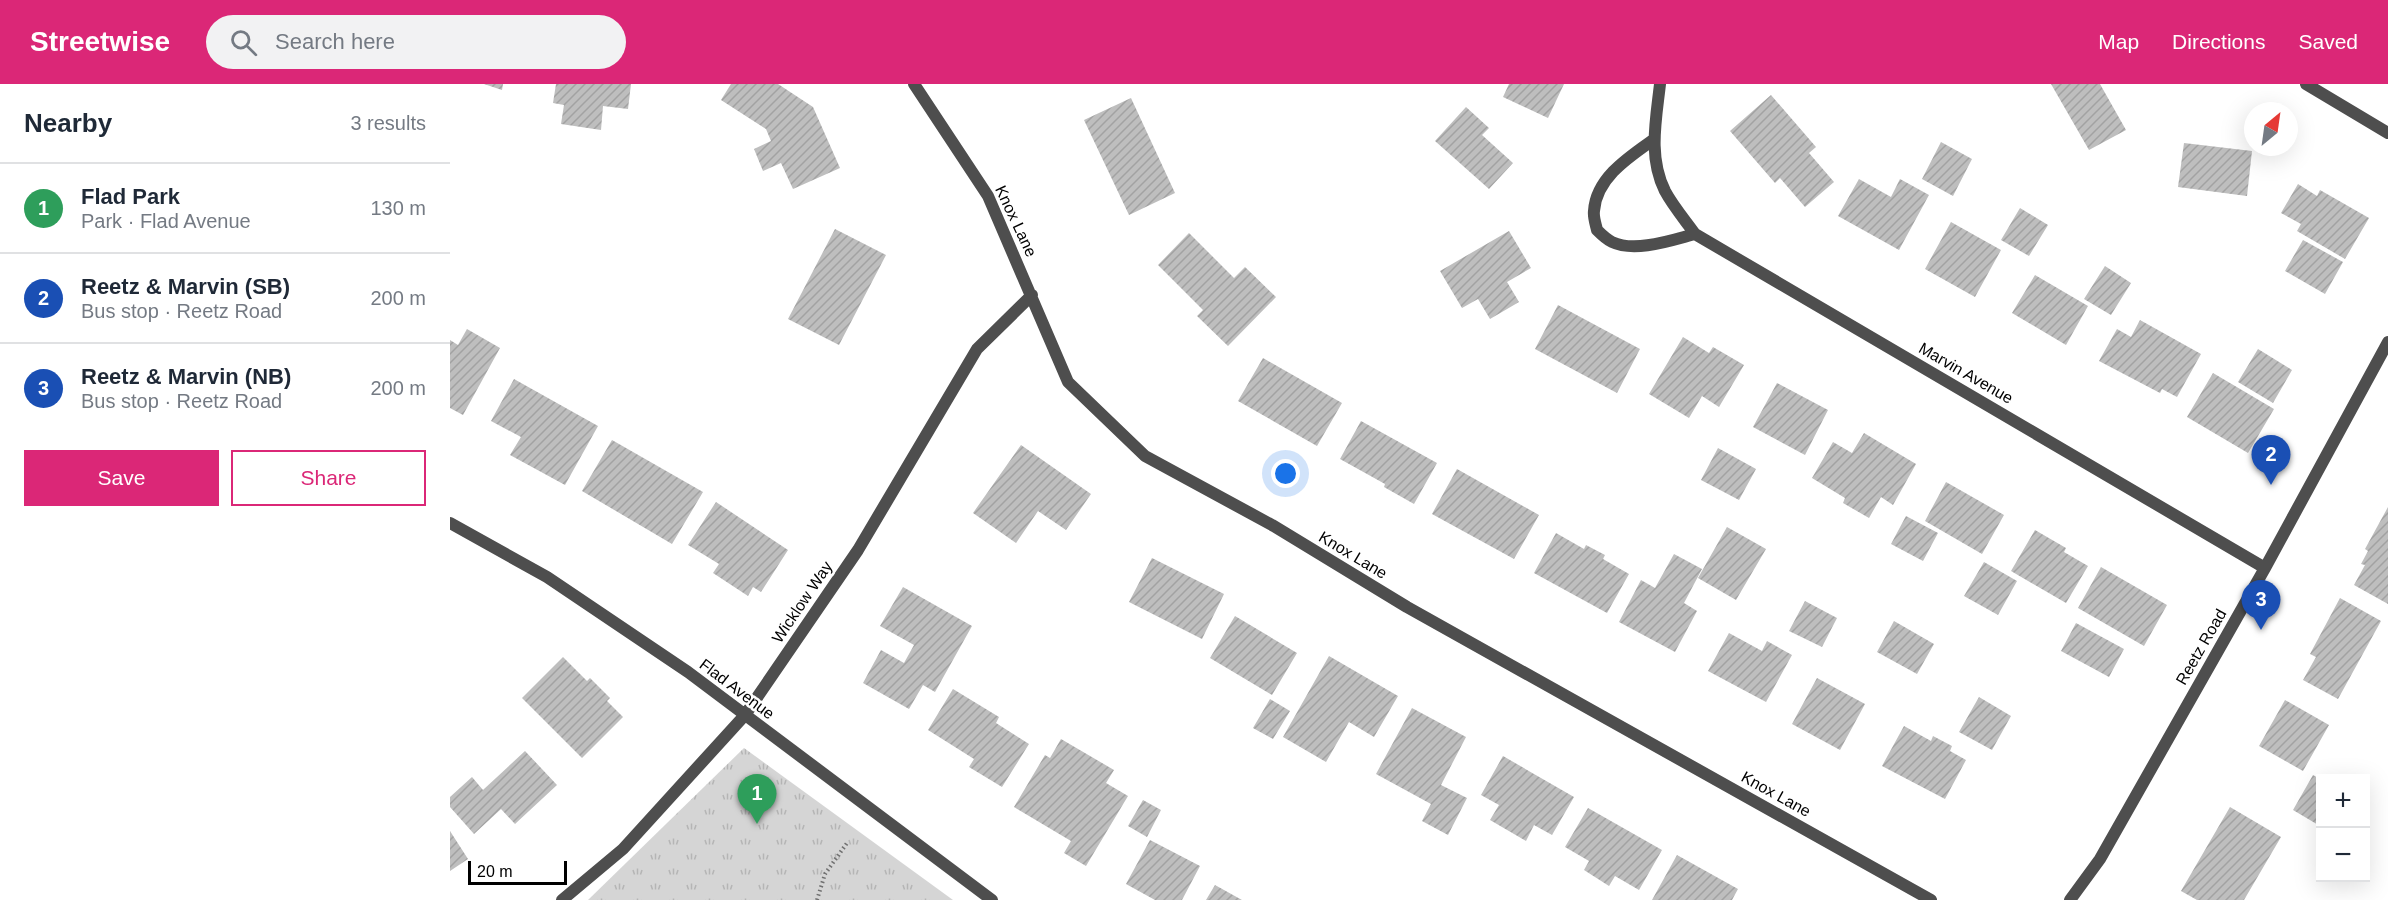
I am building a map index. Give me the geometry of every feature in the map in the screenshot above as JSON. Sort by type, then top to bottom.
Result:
[{"type":"street","name":"Knox Lane","points":[[914,84],[988,196],[1068,382],[1145,456],[1272,525],[1417,612],[1930,900]]},
{"type":"street","name":"Marvin Avenue","points":[[1660,84],[1653,140],[1656,164],[1665,191],[1695,234],[2265,568]]},
{"type":"street","points":[[2306,84],[2388,134]]},
{"type":"street","points":[[1653,140],[1624,161],[1601,187],[1594,212],[1597,230],[1613,242],[1631,245],[1657,244],[1695,234]]},
{"type":"street","name":"Wicklow Way","points":[[562,900],[623,849],[745,715],[858,550],[977,349],[1032,296]]},
{"type":"street","name":"Reetz Road","points":[[2070,900],[2100,859],[2265,568],[2388,342]]},
{"type":"street","name":"Flad Avenue","points":[[450,523],[547,577],[688,672],[992,900]]},
{"type":"path","points":[[817,900],[825,874],[847,843]]},
{"type":"green space","points":[[744,748],[953,900],[588,900]]},
{"type":"building","points":[[484,84],[503,84],[502,90]]},
{"type":"building","points":[[556,84],[631,84],[628,109],[603,106],[601,130],[561,124],[564,105],[553,103]]},
{"type":"building","points":[[731,84],[778,84],[813,107],[840,168],[793,189],[781,163],[763,171],[754,149],[771,141],[766,129],[721,100]]},
{"type":"building","points":[[1509,84],[1564,84],[1548,118],[1503,97]]},
{"type":"building","points":[[2051,84],[2100,84],[2126,130],[2089,150]]},
{"type":"building","points":[[1771,95],[1816,147],[1809,153],[1834,182],[1805,207],[1780,178],[1775,183],[1730,131]]},
{"type":"building","points":[[1131,98],[1175,193],[1129,215],[1084,120]]},
{"type":"building","points":[[1466,107],[1489,128],[1482,135],[1513,163],[1489,189],[1435,141]]},
{"type":"building","points":[[1941,142],[1972,159],[1953,196],[1922,179]]},
{"type":"building","points":[[2184,143],[2244,150],[2244,156],[2251,156],[2247,196],[2178,187]]},
{"type":"building","points":[[1859,179],[1891,197],[1900,179],[1929,195],[1899,250],[1838,216]]},
{"type":"building","points":[[2298,184],[2317,196],[2320,190],[2369,218],[2345,259],[2297,231],[2301,224],[2281,213]]},
{"type":"building","points":[[2020,208],[2048,225],[2029,256],[2001,240]]},
{"type":"building","points":[[1951,222],[2001,250],[1975,297],[1925,269]]},
{"type":"building","points":[[835,229],[886,255],[839,345],[788,319]]},
{"type":"building","points":[[1509,231],[1531,268],[1507,282],[1519,302],[1490,319],[1478,299],[1462,308],[1440,271]]},
{"type":"building","points":[[1189,233],[1234,278],[1245,267],[1276,297],[1228,346],[1197,316],[1203,310],[1158,265]]},
{"type":"building","points":[[2303,240],[2343,262],[2325,294],[2285,271]]},
{"type":"building","points":[[2105,266],[2131,283],[2111,315],[2084,299]]},
{"type":"building","points":[[2035,275],[2088,306],[2066,345],[2012,313]]},
{"type":"building","points":[[1558,305],[1640,349],[1617,393],[1535,349]]},
{"type":"building","points":[[2140,320],[2201,354],[2177,397],[2162,389],[2160,393],[2099,361],[2117,329],[2131,337]]},
{"type":"building","points":[[467,329],[500,348],[463,415],[450,408],[450,340],[458,345]]},
{"type":"building","points":[[1683,337],[1709,353],[1713,347],[1744,365],[1719,407],[1702,396],[1689,418],[1649,394]]},
{"type":"building","points":[[2258,349],[2292,370],[2273,403],[2238,382]]},
{"type":"building","points":[[1263,358],[1342,403],[1317,446],[1238,401]]},
{"type":"building","points":[[2213,373],[2274,409],[2248,453],[2187,417]]},
{"type":"building","points":[[514,379],[598,426],[565,485],[510,455],[521,437],[491,421]]},
{"type":"building","points":[[1777,383],[1828,410],[1805,455],[1753,427]]},
{"type":"building","points":[[1361,421],[1437,463],[1414,504],[1384,487],[1385,484],[1340,459]]},
{"type":"building","points":[[1864,433],[1916,464],[1893,505],[1881,497],[1869,518],[1843,503],[1845,498],[1812,478],[1833,442],[1852,453]]},
{"type":"building","points":[[612,440],[703,492],[672,544],[582,491]]},
{"type":"building","points":[[1021,445],[1091,494],[1066,530],[1038,511],[1016,543],[973,513]]},
{"type":"building","points":[[1718,448],[1756,469],[1739,500],[1701,480]]},
{"type":"building","points":[[1457,469],[1539,515],[1514,559],[1432,514]]},
{"type":"building","points":[[1946,482],[2004,515],[1982,554],[1925,521]]},
{"type":"building","points":[[716,502],[788,550],[761,592],[753,587],[748,596],[713,573],[719,564],[688,545]]},
{"type":"building","points":[[2388,507],[2388,604],[2354,585],[2365,565],[2361,564],[2368,551],[2365,549]]},
{"type":"building","points":[[1906,516],[1938,533],[1923,561],[1891,544]]},
{"type":"building","points":[[1727,527],[1766,549],[1736,600],[1698,578]]},
{"type":"building","points":[[2035,530],[2066,548],[2064,552],[2088,566],[2066,603],[2011,571]]},
{"type":"building","points":[[1556,533],[1584,549],[1586,545],[1605,555],[1603,559],[1629,574],[1607,613],[1534,573]]},
{"type":"building","points":[[1674,554],[1702,569],[1684,603],[1697,611],[1675,652],[1619,622],[1641,580],[1655,588]]},
{"type":"building","points":[[1152,558],[1224,594],[1202,639],[1129,602]]},
{"type":"building","points":[[1984,562],[2017,581],[1998,615],[1964,596]]},
{"type":"building","points":[[2101,567],[2167,605],[2144,646],[2078,608]]},
{"type":"building","points":[[903,587],[972,626],[935,692],[923,685],[909,709],[863,683],[881,650],[904,663],[914,645],[880,626]]},
{"type":"building","points":[[2340,598],[2381,621],[2338,699],[2303,680],[2316,657],[2310,654]]},
{"type":"building","points":[[1805,601],[1837,618],[1822,647],[1789,631]]},
{"type":"building","points":[[1235,616],[1297,653],[1272,695],[1210,658]]},
{"type":"building","points":[[1894,621],[1934,644],[1917,674],[1877,652]]},
{"type":"building","points":[[2076,623],[2124,649],[2109,677],[2061,651]]},
{"type":"building","points":[[1729,633],[1762,651],[1767,641],[1792,655],[1766,702],[1708,671]]},
{"type":"building","points":[[1329,656],[1398,696],[1374,737],[1349,722],[1326,762],[1283,737]]},
{"type":"building","points":[[563,657],[587,681],[590,678],[610,698],[607,701],[623,717],[582,758],[522,698]]},
{"type":"building","points":[[1817,678],[1865,704],[1840,750],[1792,724]]},
{"type":"building","points":[[953,689],[999,717],[996,723],[1029,744],[1002,787],[969,767],[974,759],[928,730]]},
{"type":"building","points":[[1979,697],[2011,716],[1992,750],[1959,732]]},
{"type":"building","points":[[1270,699],[1290,711],[1273,739],[1253,728]]},
{"type":"building","points":[[2285,700],[2329,725],[2303,771],[2259,746]]},
{"type":"building","points":[[1412,708],[1466,737],[1441,785],[1467,798],[1448,835],[1422,821],[1431,804],[1376,774]]},
{"type":"building","points":[[1904,726],[1931,741],[1933,736],[1952,746],[1950,751],[1966,760],[1945,799],[1882,766]]},
{"type":"building","points":[[1061,739],[1114,770],[1106,783],[1128,796],[1086,866],[1064,853],[1071,841],[1014,807],[1045,755],[1050,758]]},
{"type":"building","points":[[525,751],[557,785],[515,824],[501,809],[474,834],[450,807],[450,797],[472,777],[483,790]]},
{"type":"building","points":[[1503,756],[1574,797],[1552,835],[1534,825],[1526,841],[1490,820],[1499,805],[1481,795]]},
{"type":"building","points":[[2313,775],[2316,777],[2316,824],[2293,810]]},
{"type":"building","points":[[1143,800],[1161,810],[1147,837],[1128,826]]},
{"type":"building","points":[[2230,807],[2281,837],[2244,900],[2197,900],[2181,891]]},
{"type":"building","points":[[1588,808],[1662,850],[1639,890],[1615,876],[1609,886],[1584,870],[1589,861],[1565,847]]},
{"type":"building","points":[[450,831],[468,859],[450,871]]},
{"type":"building","points":[[1150,840],[1200,866],[1182,900],[1155,900],[1126,884]]},
{"type":"building","points":[[1677,855],[1738,889],[1732,900],[1652,900]]},
{"type":"building","points":[[1215,885],[1242,900],[1206,900]]},
{"type":"place","name":"Reetz & Marvin (SB)","points":[[2271,485]]},
{"type":"place","name":"Reetz & Marvin (NB)","points":[[2261,630]]},
{"type":"place","name":"Flad Park","points":[[757,824]]}]
